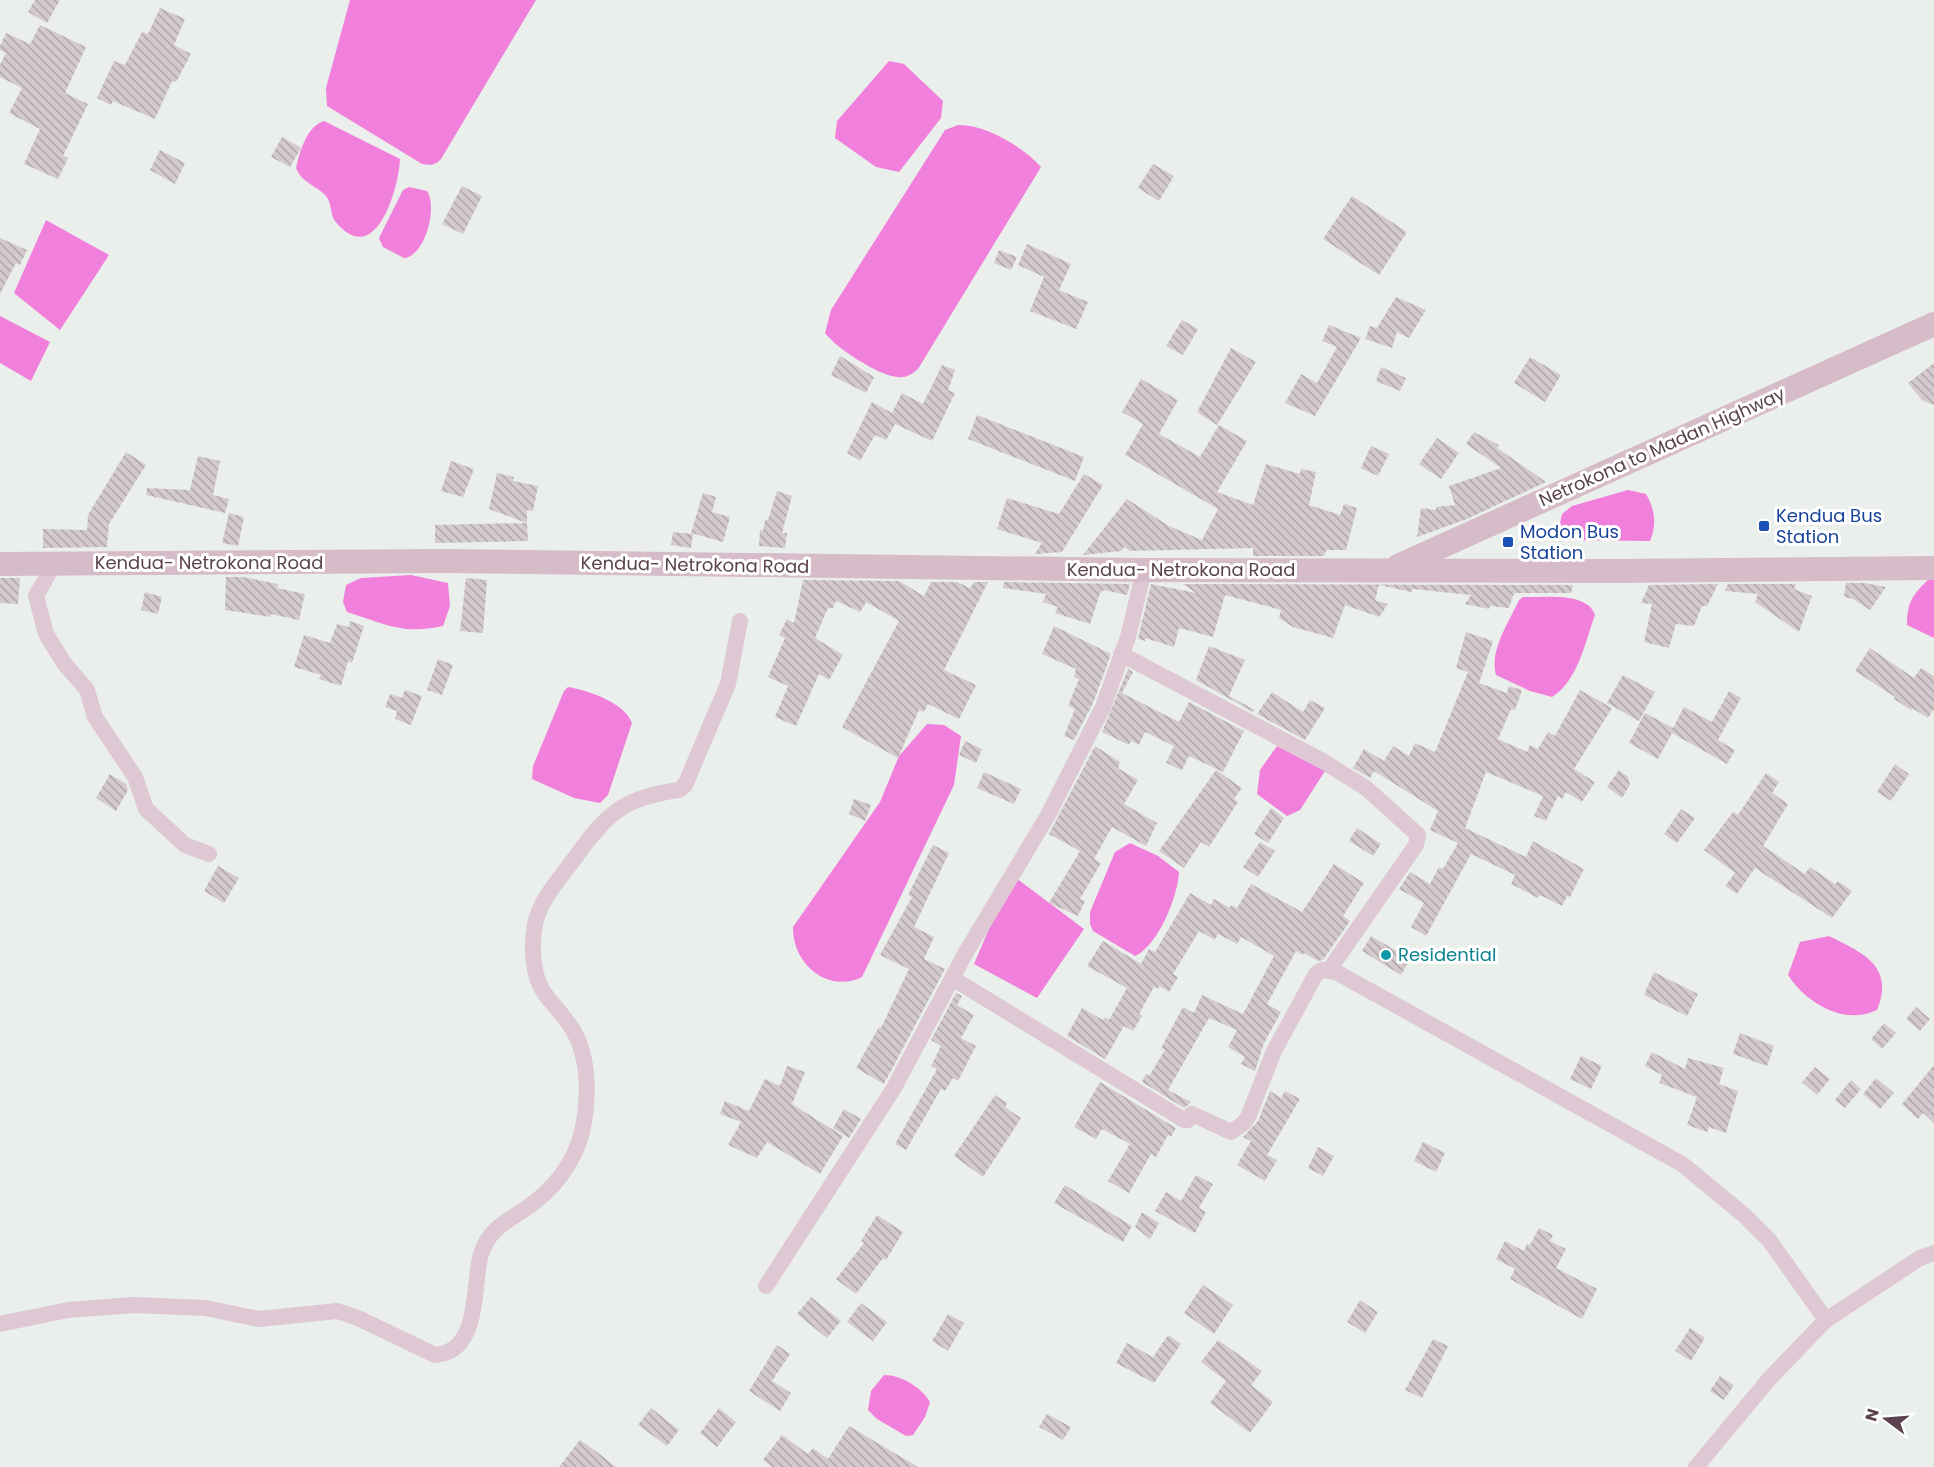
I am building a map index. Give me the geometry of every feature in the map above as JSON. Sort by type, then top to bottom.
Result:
[{"type":"main road","name":"Netrokona to Madan Highway","points":[[1390,570],[1934,324]]},
{"type":"main road","name":"Kendua- Netrokona Road","points":[[0,564],[442,561],[1144,570],[1760,571],[1934,568]]},
{"type":"street","points":[[54,564],[36,596],[46,634],[64,663],[87,690],[95,717],[135,777],[146,809],[185,845],[208,854]]},
{"type":"street","points":[[766,1286],[894,1088],[952,978],[1048,815],[1103,707],[1121,654],[1144,570]]},
{"type":"street","points":[[0,1324],[68,1310],[134,1305],[205,1308],[259,1319],[337,1311],[358,1317],[435,1355],[443,1354],[458,1346],[470,1327],[476,1273],[484,1246],[495,1229],[551,1189],[570,1163],[582,1132],[587,1100],[585,1066],[574,1031],[543,992],[533,958],[535,923],[544,901],[597,827],[621,806],[679,789],[685,785],[728,684],[740,621]]},
{"type":"street","points":[[1121,654],[1321,760],[1366,788],[1397,819],[1418,835],[1416,845],[1329,970]]},
{"type":"street","points":[[952,978],[1184,1120],[1192,1114],[1231,1132],[1244,1123],[1249,1115],[1274,1051],[1316,974],[1322,970],[1329,970],[1682,1164],[1744,1215],[1769,1240],[1826,1320]]},
{"type":"street","points":[[1696,1467],[1770,1378],[1826,1320],[1920,1258],[1934,1253]]},
{"type":"shaded area","points":[[350,0],[536,0],[441,159],[430,165],[422,164],[327,106],[326,88]]},
{"type":"shaded area","points":[[889,61],[904,64],[943,101],[941,118],[899,172],[876,167],[835,138],[837,121]]},
{"type":"shaded area","points":[[324,121],[400,159],[390,205],[373,231],[362,237],[349,234],[335,221],[326,196],[305,181],[296,168],[302,147],[309,134],[313,128]]},
{"type":"shaded area","points":[[958,125],[980,128],[1003,138],[1041,167],[918,369],[906,376],[889,375],[858,360],[830,339],[825,333],[831,310],[945,130]]},
{"type":"shaded area","points":[[409,187],[427,191],[431,208],[428,230],[423,241],[418,249],[404,258],[383,247],[379,238],[403,190]]},
{"type":"shaded area","points":[[46,220],[109,255],[60,330],[14,293]]},
{"type":"shaded area","points":[[0,316],[50,342],[31,381],[0,363]]},
{"type":"shaded area","points":[[1628,490],[1646,494],[1649,500],[1654,523],[1650,541],[1563,540],[1559,528],[1562,514],[1572,506]]},
{"type":"shaded area","points":[[411,575],[448,583],[450,606],[443,626],[405,629],[347,612],[343,602],[346,585],[361,578]]},
{"type":"shaded area","points":[[1928,580],[1934,580],[1934,638],[1907,625],[1912,600]]},
{"type":"shaded area","points":[[1523,597],[1574,599],[1590,607],[1595,615],[1574,671],[1561,690],[1552,697],[1530,691],[1496,675],[1495,656],[1498,647],[1505,627],[1519,600]]},
{"type":"shaded area","points":[[568,687],[586,691],[614,703],[622,709],[632,723],[608,795],[600,803],[574,798],[532,779],[533,766],[564,691]]},
{"type":"shaded area","points":[[927,724],[944,725],[961,736],[954,785],[862,977],[849,981],[825,978],[814,972],[798,952],[793,927],[880,802],[899,756]]},
{"type":"shaded area","points":[[1277,746],[1325,771],[1300,810],[1287,816],[1257,794],[1260,770]]},
{"type":"shaded area","points":[[1130,843],[1158,856],[1179,872],[1171,906],[1159,931],[1143,951],[1135,956],[1093,931],[1090,924],[1090,912],[1115,852]]},
{"type":"shaded area","points":[[1012,875],[1084,929],[1037,998],[974,964]]},
{"type":"shaded area","points":[[1829,936],[1864,955],[1879,972],[1882,995],[1877,1010],[1852,1015],[1827,1009],[1805,995],[1788,975],[1800,942]]},
{"type":"shaded area","points":[[884,1375],[898,1377],[911,1383],[930,1402],[925,1417],[913,1435],[906,1436],[877,1419],[868,1410],[871,1391]]},
{"type":"building","points":[[35,0],[60,0],[47,23],[28,12]]},
{"type":"building","points":[[160,8],[185,19],[174,45],[191,54],[176,82],[172,81],[155,119],[113,101],[111,105],[97,98],[114,61],[125,65],[142,32],[148,34]]},
{"type":"building","points":[[40,25],[86,47],[65,93],[88,104],[63,156],[68,158],[58,179],[24,164],[40,129],[9,113],[22,88],[0,77],[0,65],[6,53],[0,50],[0,46],[6,33],[30,44]]},
{"type":"building","points":[[282,137],[301,148],[290,167],[271,157]]},
{"type":"building","points":[[160,150],[185,163],[175,184],[150,170]]},
{"type":"building","points":[[1153,164],[1174,176],[1159,201],[1138,188]]},
{"type":"building","points":[[462,186],[482,196],[463,234],[442,224]]},
{"type":"building","points":[[1352,196],[1407,232],[1379,275],[1323,239]]},
{"type":"building","points":[[0,238],[27,250],[20,265],[16,263],[0,294]]},
{"type":"building","points":[[1027,244],[1071,264],[1059,290],[1088,302],[1076,329],[1030,311],[1044,277],[1018,265]]},
{"type":"building","points":[[999,250],[1017,257],[1011,270],[994,263]]},
{"type":"building","points":[[1396,297],[1426,310],[1409,338],[1397,332],[1392,348],[1365,339],[1370,326],[1377,328]]},
{"type":"building","points":[[1182,320],[1198,329],[1183,355],[1166,346]]},
{"type":"building","points":[[1329,325],[1361,338],[1315,416],[1285,403],[1301,374],[1317,383],[1337,347],[1322,341]]},
{"type":"building","points":[[1231,348],[1256,362],[1217,425],[1197,412]]},
{"type":"building","points":[[840,356],[874,377],[866,393],[831,375]]},
{"type":"building","points":[[1530,357],[1561,375],[1545,402],[1514,383]]},
{"type":"building","points":[[1934,363],[1934,405],[1922,400],[1908,383]]},
{"type":"building","points":[[942,365],[955,370],[948,390],[955,393],[932,441],[895,424],[886,440],[875,435],[860,461],[847,453],[872,402],[892,413],[902,393],[923,404]]},
{"type":"building","points":[[1381,367],[1406,378],[1400,391],[1376,381]]},
{"type":"building","points":[[1141,379],[1178,400],[1159,434],[1200,457],[1219,425],[1247,441],[1217,492],[1253,505],[1266,464],[1300,474],[1301,469],[1316,472],[1309,505],[1340,515],[1344,504],[1357,508],[1346,550],[1326,550],[1324,556],[1253,556],[1253,548],[1130,551],[1124,547],[1121,551],[1083,555],[1127,499],[1169,526],[1202,540],[1218,509],[1125,455],[1143,424],[1122,412]]},
{"type":"building","points":[[977,415],[1084,457],[1075,481],[968,439]]},
{"type":"building","points":[[1474,432],[1499,445],[1497,448],[1546,482],[1467,519],[1417,537],[1421,508],[1436,510],[1436,507],[1455,505],[1449,486],[1501,468],[1466,444]]},
{"type":"building","points":[[1437,438],[1459,453],[1441,479],[1419,464]]},
{"type":"building","points":[[1371,446],[1389,454],[1378,476],[1361,468]]},
{"type":"building","points":[[126,452],[146,465],[109,524],[107,547],[43,548],[43,529],[87,530],[88,515]]},
{"type":"building","points":[[198,456],[220,461],[213,495],[229,499],[225,513],[146,495],[147,488],[190,490]]},
{"type":"building","points":[[451,461],[474,469],[463,497],[441,491]]},
{"type":"building","points":[[497,473],[514,477],[513,481],[538,486],[533,511],[527,510],[527,523],[489,509]]},
{"type":"building","points":[[1084,474],[1103,485],[1062,552],[1035,554],[1042,543],[997,529],[1007,498],[1059,514]]},
{"type":"building","points":[[777,491],[792,496],[782,533],[787,533],[785,548],[759,546],[760,530],[763,531],[765,520],[768,520]]},
{"type":"building","points":[[703,493],[716,497],[712,512],[730,517],[723,542],[691,533]]},
{"type":"building","points":[[229,513],[244,517],[238,546],[222,543]]},
{"type":"building","points":[[527,523],[528,541],[435,543],[435,525]]},
{"type":"building","points":[[673,532],[693,534],[691,548],[671,545]]},
{"type":"building","points":[[226,577],[243,577],[278,584],[277,588],[305,594],[299,620],[271,614],[271,617],[225,610]]},
{"type":"building","points":[[0,578],[20,578],[18,604],[0,603]]},
{"type":"building","points":[[466,578],[487,580],[483,633],[460,631]]},
{"type":"building","points":[[803,580],[899,581],[924,596],[931,582],[957,582],[970,588],[974,582],[988,582],[944,670],[976,685],[959,719],[928,704],[924,712],[919,710],[898,758],[842,727],[899,621],[866,602],[860,612],[836,601],[833,608],[828,608],[815,638],[843,655],[829,680],[819,674],[796,726],[775,717],[788,686],[768,677],[785,638],[779,635],[787,619],[794,623]]},
{"type":"building","points":[[1004,582],[1130,584],[1127,595],[1104,590],[1100,593],[1090,624],[1055,613],[1058,607],[1043,602],[1046,594],[1003,588]]},
{"type":"building","points":[[1846,583],[1886,587],[1870,610],[1853,599],[1844,597]]},
{"type":"building","points":[[1151,584],[1196,593],[1183,584],[1573,585],[1571,593],[1514,593],[1509,608],[1490,606],[1489,609],[1465,604],[1471,595],[1413,589],[1411,592],[1379,585],[1375,600],[1388,604],[1379,617],[1345,605],[1333,638],[1293,627],[1279,618],[1281,610],[1225,595],[1213,637],[1179,628],[1174,647],[1145,638],[1145,641],[1138,639]]},
{"type":"building","points":[[1718,584],[1707,606],[1702,606],[1694,626],[1676,624],[1669,648],[1644,642],[1652,604],[1641,603],[1649,585]]},
{"type":"building","points":[[1728,584],[1796,584],[1794,589],[1812,596],[1799,632],[1755,602],[1758,594],[1725,591]]},
{"type":"building","points":[[145,592],[162,597],[158,614],[141,610]]},
{"type":"building","points":[[350,621],[364,626],[352,663],[348,661],[341,686],[319,679],[321,675],[294,667],[304,635],[330,643],[337,624],[349,627]]},
{"type":"building","points":[[1054,626],[1111,654],[1093,703],[1074,740],[1064,736],[1075,709],[1068,706],[1079,679],[1074,677],[1076,669],[1042,654]]},
{"type":"building","points":[[1466,632],[1493,641],[1479,683],[1507,693],[1509,686],[1522,690],[1515,710],[1511,709],[1498,739],[1527,752],[1530,745],[1538,749],[1548,732],[1555,736],[1580,690],[1612,708],[1574,769],[1595,782],[1582,802],[1566,792],[1562,799],[1558,796],[1546,821],[1534,816],[1543,796],[1486,772],[1465,828],[1526,857],[1533,841],[1584,869],[1570,897],[1567,896],[1562,906],[1540,895],[1538,898],[1511,884],[1515,875],[1471,854],[1426,936],[1411,927],[1424,903],[1399,889],[1410,872],[1430,884],[1439,867],[1443,869],[1458,843],[1430,830],[1438,811],[1374,771],[1370,778],[1353,768],[1364,749],[1384,761],[1393,746],[1409,756],[1415,743],[1435,752],[1468,672],[1456,668]]},
{"type":"building","points":[[1209,646],[1245,660],[1229,696],[1255,710],[1253,712],[1196,680]]},
{"type":"building","points":[[1870,648],[1914,678],[1921,668],[1934,676],[1934,709],[1928,718],[1912,708],[1911,710],[1855,671]]},
{"type":"building","points":[[438,659],[453,665],[442,695],[427,690]]},
{"type":"building","points":[[1128,669],[1133,672],[1122,693],[1179,722],[1189,702],[1244,731],[1223,772],[1189,756],[1182,770],[1166,763],[1174,746],[1145,732],[1139,745],[1131,741],[1129,745],[1102,732]]},
{"type":"building","points":[[1623,675],[1655,692],[1639,721],[1607,703]]},
{"type":"building","points":[[405,690],[422,696],[411,725],[395,719],[397,711],[385,707],[390,694],[402,698]]},
{"type":"building","points":[[1729,691],[1741,698],[1718,740],[1735,750],[1727,764],[1672,733],[1658,759],[1629,743],[1645,713],[1673,728],[1684,707],[1712,722]]},
{"type":"building","points":[[1272,692],[1303,712],[1310,700],[1325,708],[1305,740],[1257,714]]},
{"type":"building","points":[[965,741],[982,749],[976,763],[959,755]]},
{"type":"building","points":[[1095,746],[1120,762],[1118,768],[1138,780],[1124,804],[1157,823],[1146,846],[1112,827],[1094,859],[1101,863],[1080,899],[1085,901],[1078,916],[1049,903],[1080,851],[1049,834]]},
{"type":"building","points":[[1895,764],[1909,774],[1891,801],[1877,792]]},
{"type":"building","points":[[1216,770],[1242,788],[1234,799],[1238,802],[1209,847],[1201,842],[1184,868],[1159,851]]},
{"type":"building","points":[[1619,770],[1628,777],[1630,785],[1622,798],[1607,787]]},
{"type":"building","points":[[984,772],[1021,789],[1014,804],[977,788]]},
{"type":"building","points":[[1766,773],[1779,782],[1772,793],[1788,804],[1763,846],[1805,874],[1810,867],[1835,884],[1838,881],[1852,891],[1832,918],[1755,868],[1737,894],[1725,886],[1735,873],[1704,850],[1733,812],[1738,815]]},
{"type":"building","points":[[110,774],[126,784],[128,790],[116,811],[96,798]]},
{"type":"building","points":[[854,799],[871,805],[865,821],[849,814]]},
{"type":"building","points":[[1271,808],[1284,818],[1268,843],[1254,834]]},
{"type":"building","points":[[1681,809],[1695,818],[1677,843],[1664,834]]},
{"type":"building","points":[[1357,828],[1381,844],[1373,856],[1349,841]]},
{"type":"building","points":[[1260,842],[1275,851],[1258,877],[1243,867]]},
{"type":"building","points":[[933,845],[949,853],[914,927],[934,937],[924,959],[945,969],[884,1084],[856,1068],[879,1027],[881,1028],[909,969],[880,955],[912,897],[908,895]]},
{"type":"building","points":[[1334,864],[1364,883],[1343,916],[1350,921],[1323,960],[1318,961],[1296,951],[1267,1004],[1281,1012],[1264,1043],[1255,1071],[1241,1064],[1245,1057],[1228,1047],[1237,1030],[1209,1018],[1168,1090],[1191,1102],[1189,1104],[1184,1108],[1142,1082],[1146,1074],[1149,1076],[1165,1050],[1161,1048],[1183,1007],[1194,1013],[1202,995],[1243,1014],[1274,956],[1241,937],[1237,944],[1218,934],[1215,940],[1199,931],[1173,974],[1178,977],[1169,992],[1159,986],[1158,989],[1154,987],[1139,1014],[1142,1016],[1133,1031],[1124,1026],[1105,1059],[1067,1036],[1082,1008],[1103,1020],[1105,1017],[1109,1020],[1127,988],[1087,966],[1103,941],[1141,964],[1149,949],[1155,952],[1190,893],[1211,905],[1214,899],[1230,908],[1231,905],[1237,908],[1251,884],[1302,912]]},
{"type":"building","points":[[218,866],[239,878],[224,903],[204,891]]},
{"type":"building","name":"Residential","points":[[1371,936],[1410,959],[1401,975],[1362,951]]},
{"type":"building","points":[[1654,972],[1698,994],[1687,1016],[1644,995]]},
{"type":"building","points":[[956,993],[962,996],[957,1005],[974,1015],[961,1038],[976,1046],[958,1081],[953,1078],[945,1091],[941,1089],[906,1150],[895,1144],[937,1069],[931,1066],[941,1046],[931,1040]]},
{"type":"building","points":[[1916,1007],[1930,1019],[1920,1031],[1906,1019]]},
{"type":"building","points":[[1884,1023],[1896,1033],[1882,1049],[1871,1039]]},
{"type":"building","points":[[1740,1033],[1774,1046],[1767,1066],[1733,1054]]},
{"type":"building","points":[[1652,1052],[1685,1069],[1688,1058],[1724,1068],[1719,1084],[1738,1091],[1726,1133],[1709,1127],[1707,1132],[1687,1125],[1697,1097],[1659,1083],[1662,1075],[1645,1066]]},
{"type":"building","points":[[1581,1056],[1602,1066],[1591,1089],[1570,1079]]},
{"type":"building","points":[[1934,1065],[1934,1123],[1923,1113],[1918,1119],[1902,1104]]},
{"type":"building","points":[[787,1066],[805,1072],[792,1104],[843,1136],[820,1174],[767,1142],[757,1158],[728,1145],[741,1122],[720,1114],[725,1101],[749,1111],[765,1079],[780,1086]]},
{"type":"building","points":[[1815,1067],[1830,1079],[1817,1095],[1802,1082]]},
{"type":"building","points":[[1876,1078],[1894,1093],[1880,1109],[1863,1094]]},
{"type":"building","points":[[1851,1080],[1861,1089],[1845,1108],[1835,1100]]},
{"type":"building","points":[[1100,1082],[1176,1128],[1171,1137],[1168,1135],[1156,1157],[1151,1154],[1129,1193],[1108,1181],[1130,1144],[1102,1129],[1096,1139],[1074,1127]]},
{"type":"building","points":[[1270,1091],[1281,1098],[1285,1091],[1300,1099],[1267,1155],[1277,1160],[1265,1181],[1237,1165],[1251,1141],[1243,1137],[1258,1121]]},
{"type":"building","points":[[995,1095],[1007,1103],[1005,1107],[1021,1118],[983,1177],[954,1156]]},
{"type":"building","points":[[844,1109],[861,1119],[849,1138],[833,1128]]},
{"type":"building","points":[[1423,1142],[1445,1153],[1436,1172],[1414,1161]]},
{"type":"building","points":[[1318,1147],[1334,1156],[1323,1176],[1308,1168]]},
{"type":"building","points":[[1196,1175],[1213,1184],[1199,1208],[1206,1212],[1195,1233],[1155,1211],[1166,1192],[1181,1201]]},
{"type":"building","points":[[1065,1185],[1132,1226],[1123,1242],[1054,1203]]},
{"type":"building","points":[[1142,1212],[1159,1223],[1150,1239],[1135,1227]]},
{"type":"building","points":[[877,1215],[903,1232],[886,1260],[883,1258],[856,1294],[836,1279],[864,1243],[861,1241]]},
{"type":"building","points":[[1539,1228],[1553,1235],[1550,1241],[1566,1249],[1556,1268],[1597,1289],[1582,1319],[1510,1279],[1515,1269],[1496,1259],[1505,1241],[1524,1251]]},
{"type":"building","points":[[1203,1285],[1233,1305],[1214,1334],[1184,1313]]},
{"type":"building","points":[[811,1297],[841,1321],[827,1338],[797,1314]]},
{"type":"building","points":[[1360,1300],[1378,1312],[1365,1333],[1347,1322]]},
{"type":"building","points":[[861,1303],[887,1322],[873,1341],[847,1322]]},
{"type":"building","points":[[948,1314],[964,1323],[948,1351],[932,1341]]},
{"type":"building","points":[[1690,1328],[1705,1338],[1691,1361],[1675,1351]]},
{"type":"building","points":[[1168,1335],[1181,1344],[1154,1383],[1116,1363],[1127,1343],[1153,1357]]},
{"type":"building","points":[[1433,1339],[1448,1346],[1422,1398],[1405,1390]]},
{"type":"building","points":[[1218,1340],[1262,1371],[1251,1385],[1273,1402],[1250,1433],[1210,1403],[1226,1381],[1201,1362]]},
{"type":"building","points":[[777,1345],[790,1354],[772,1381],[791,1393],[780,1411],[749,1391]]},
{"type":"building","points":[[1720,1376],[1734,1385],[1724,1400],[1710,1391]]},
{"type":"building","points":[[651,1408],[679,1430],[667,1446],[638,1425]]},
{"type":"building","points":[[719,1408],[736,1422],[717,1447],[700,1433]]},
{"type":"building","points":[[1047,1414],[1071,1427],[1063,1440],[1039,1427]]},
{"type":"building","points":[[849,1426],[918,1467],[772,1467],[763,1460],[782,1435],[808,1454],[813,1448],[828,1459]]},
{"type":"building","points":[[580,1440],[597,1452],[616,1467],[559,1467]]},
{"type":"place","name":"Kendua Bus Station","points":[[1764,526]]},
{"type":"place","name":"Modon Bus Station","points":[[1508,542]]},
{"type":"place","name":"Residential","points":[[1386,955]]}]
